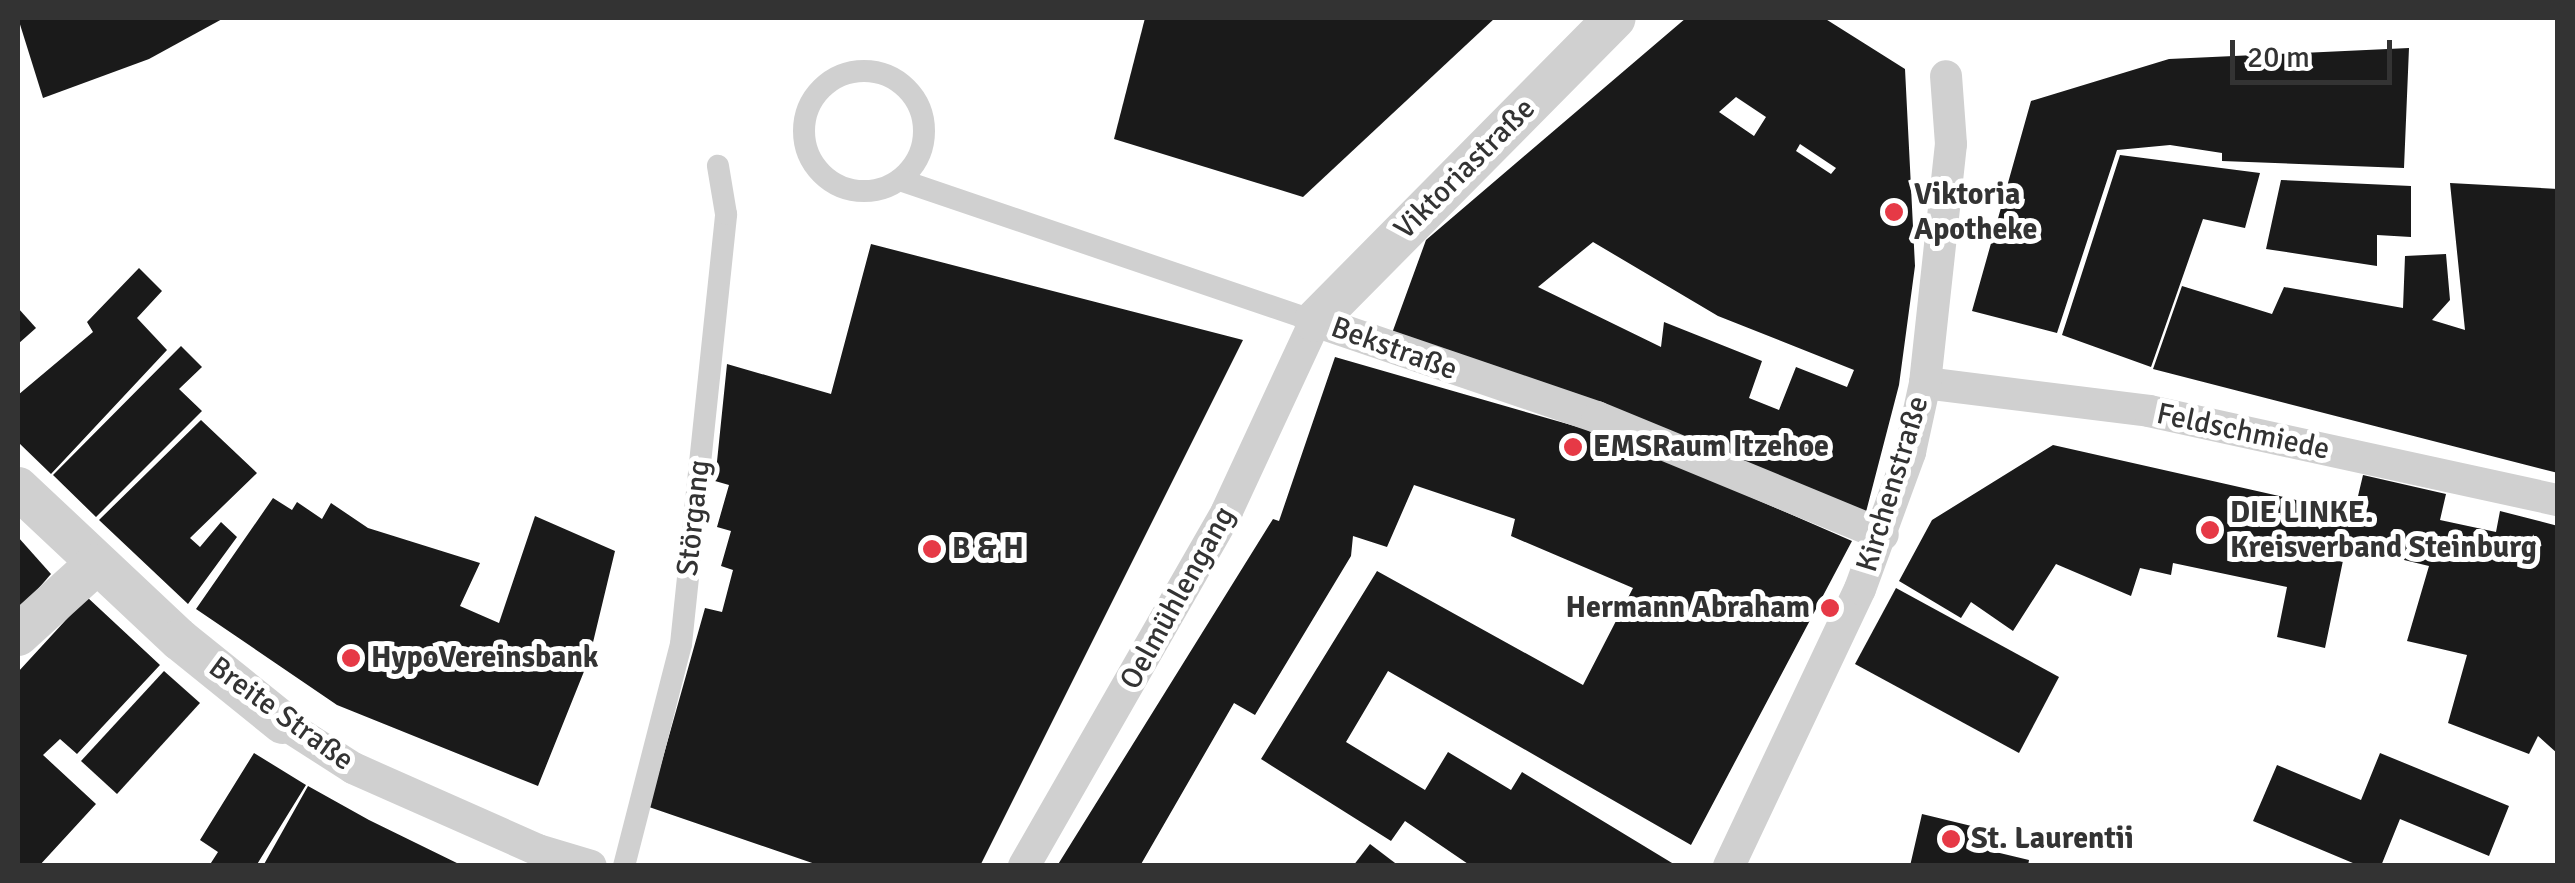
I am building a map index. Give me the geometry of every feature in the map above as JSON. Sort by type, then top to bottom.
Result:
[{"type":"street","name":"Viktoriastraße","points":[[1315,320],[1615,18]]},
{"type":"street","name":"Kirchenstraße","points":[[1729,866],[1882,535],[1925,383],[1951,144],[1946,76]]},
{"type":"street","name":"Bekstraße","points":[[1315,320],[1597,417],[1882,535]]},
{"type":"street","name":"Oelmühlengang","points":[[1024,866],[1227,511],[1315,320]]},
{"type":"street","name":"Feldschmiede","points":[[1925,383],[2148,411],[2558,500]]},
{"type":"street","name":"Breite Straße","points":[[18,488],[95,564],[283,722],[353,768],[538,850],[590,866]]},
{"type":"street","points":[[18,635],[95,564]]},
{"type":"lane","name":"Bekstraße","points":[[900,180],[918,159],[923,138],[919,106],[885,74],[864,70],[834,78],[806,113],[808,154],[821,174],[858,192],[900,180],[1315,320]]},
{"type":"lane","name":"Störgang","points":[[624,866],[681,644],[726,214],[718,166]]},
{"type":"building","points":[[18,18],[224,18],[149,59],[43,98]]},
{"type":"building","points":[[1145,18],[1495,18],[1303,197],[1114,139]]},
{"type":"building","points":[[1686,18],[1824,18],[1905,69],[1915,266],[1899,385],[1866,512],[1391,336],[1426,240]],"holes":[[[1736,97],[1766,117],[1754,136],[1719,112]],[[1800,144],[1836,168],[1831,174],[1796,151]],[[1593,242],[1718,316],[1854,370],[1847,387],[1796,367],[1779,410],[1749,398],[1762,361],[1664,322],[1661,347],[1538,287]]]},
{"type":"building","points":[[2409,48],[2404,168],[2222,161],[2222,153],[2170,145],[2117,150],[2057,333],[1972,311],[2031,101],[2169,59]]},
{"type":"building","points":[[2120,155],[2260,173],[2245,228],[2203,219],[2151,367],[2062,335]]},
{"type":"building","points":[[2281,180],[2411,186],[2411,237],[2377,235],[2377,266],[2266,249]]},
{"type":"building","points":[[2450,183],[2558,189],[2558,473],[2153,369],[2182,286],[2272,314],[2284,287],[2403,308],[2405,256],[2446,254],[2450,300],[2432,320],[2465,330]]},
{"type":"building","name":"B & H","points":[[871,244],[1243,340],[980,866],[821,866],[649,807],[705,608],[722,612],[733,570],[721,566],[731,531],[717,527],[729,485],[715,481],[727,364],[831,394]]},
{"type":"building","points":[[139,268],[162,291],[137,318],[167,350],[51,474],[18,442],[18,395],[93,332],[87,322]]},
{"type":"building","points":[[18,308],[36,328],[18,344]]},
{"type":"building","points":[[181,346],[202,367],[179,389],[202,411],[96,517],[53,475]]},
{"type":"building","points":[[1335,357],[1613,437],[1852,541],[1691,845],[1388,671],[1346,742],[1425,790],[1448,752],[1511,790],[1522,772],[1677,866],[1471,866],[1405,821],[1391,841],[1261,759],[1377,571],[1583,685],[1633,588],[1511,536],[1515,519],[1414,485],[1387,547],[1353,536],[1351,556],[1255,715],[1234,703],[1140,866],[1057,866],[1273,519],[1279,521]]},
{"type":"building","points":[[201,420],[257,473],[190,538],[200,547],[221,522],[237,537],[188,604],[99,520]]},
{"type":"building","points":[[2053,445],[2354,513],[2363,475],[2446,494],[2440,520],[2496,532],[2500,511],[2558,526],[2558,754],[2538,736],[2529,754],[2448,723],[2467,655],[2407,641],[2429,566],[2346,546],[2325,648],[2277,637],[2287,587],[2173,563],[2171,575],[2140,568],[2131,596],[2056,564],[2013,631],[1971,602],[1961,618],[1899,581],[1932,520]]},
{"type":"building","points":[[273,498],[292,510],[297,502],[322,519],[331,503],[368,528],[480,563],[460,606],[499,623],[535,516],[615,551],[589,659],[538,786],[337,705],[196,609]]},
{"type":"building","points":[[18,537],[51,574],[18,612]]},
{"type":"building","points":[[1896,588],[2059,677],[2019,753],[1855,664]]},
{"type":"building","points":[[87,597],[160,665],[77,754],[60,739],[43,755],[96,804],[39,866],[18,866],[18,672]]},
{"type":"building","points":[[164,671],[200,703],[117,794],[81,761]]},
{"type":"building","points":[[254,753],[306,785],[256,866],[209,866],[218,852],[200,840]]},
{"type":"building","points":[[2380,753],[2509,806],[2489,856],[2400,819],[2381,866],[2360,866],[2253,821],[2277,765],[2361,800]]},
{"type":"building","points":[[308,786],[369,820],[463,866],[263,866]]},
{"type":"building","name":"St. Laurentii","points":[[1922,814],[1988,830],[1983,849],[2029,860],[2028,866],[1910,866]]},
{"type":"building","points":[[1370,844],[1399,866],[1353,866]]},
{"type":"place","name":"Viktoria Apotheke","points":[[1894,212]]},
{"type":"place","name":"EMSRaum Itzehoe","points":[[1573,447]]},
{"type":"place","name":"DIE LINKE. Kreisverband Steinburg","points":[[2210,530]]},
{"type":"place","name":"B & H","points":[[932,549]]},
{"type":"place","name":"Hermann Abraham","points":[[1830,608]]},
{"type":"place","name":"HypoVereinsbank","points":[[351,658]]},
{"type":"place","name":"St. Laurentii","points":[[1951,839]]}]
